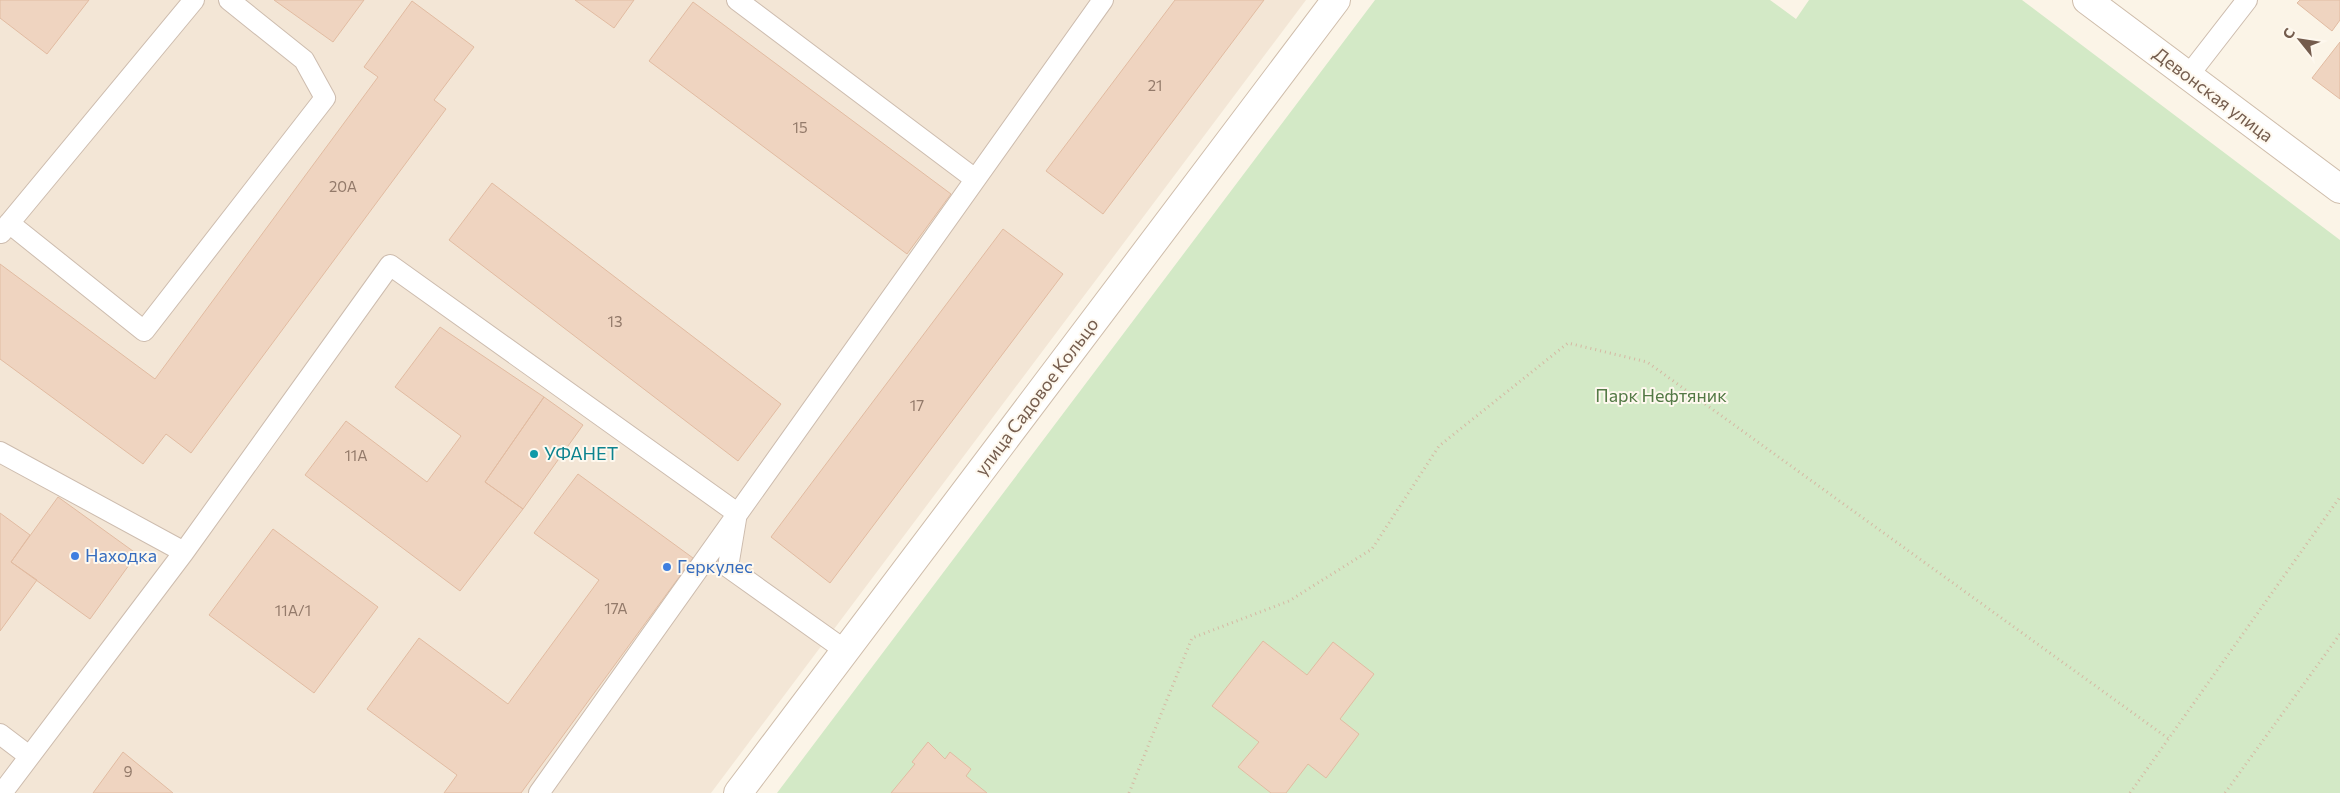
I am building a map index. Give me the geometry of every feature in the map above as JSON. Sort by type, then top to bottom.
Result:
[{"type":"main road","name":"улица Садовое Кольцо","points":[[738,793],[1336,0]]},
{"type":"main road","name":"Девонская улица","points":[[2087,0],[2340,188]]},
{"type":"lane","points":[[194,0],[4,229],[144,332],[325,98],[304,60],[229,0]]},
{"type":"lane","points":[[736,0],[974,179],[974,181]]},
{"type":"lane","points":[[539,793],[1103,0]]},
{"type":"lane","points":[[2188,76],[2247,0]]},
{"type":"lane","points":[[2,793],[184,552],[390,265],[737,514]]},
{"type":"lane","points":[[0,452],[184,552]]},
{"type":"lane","points":[[737,514],[728,567],[846,651]]},
{"type":"lane","points":[[0,734],[29,756]]},
{"type":"path","points":[[1129,793],[1192,638],[1289,602],[1372,549],[1439,446],[1568,343],[1647,362],[2169,739]]},
{"type":"path","points":[[2130,793],[2340,497]]},
{"type":"path","points":[[2226,793],[2340,634]]},
{"type":"shaded area","points":[[0,0],[1306,0],[711,793],[0,793]]},
{"type":"green space","name":"Парк Нефтяник","points":[[1375,0],[1770,0],[1796,19],[1809,0],[2022,0],[2340,240],[2340,793],[777,793]]},
{"type":"building","points":[[0,0],[89,0],[47,54],[0,18]]},
{"type":"building","points":[[274,0],[364,0],[333,42]]},
{"type":"building","points":[[575,0],[634,0],[614,28]]},
{"type":"building","points":[[1175,0],[1264,0],[1103,214],[1046,171]]},
{"type":"building","points":[[2300,0],[2340,0],[2340,20],[2332,31],[2297,3]]},
{"type":"building","points":[[412,1],[474,47],[434,100],[446,109],[191,453],[166,434],[143,464],[0,359],[0,264],[155,379],[378,77],[364,67]]},
{"type":"building","points":[[693,2],[951,194],[907,254],[649,61]]},
{"type":"building","points":[[2340,42],[2340,99],[2312,78]]},
{"type":"building","points":[[492,183],[781,404],[738,461],[449,240]]},
{"type":"building","points":[[1003,229],[1063,274],[830,583],[771,537]]},
{"type":"building","points":[[440,327],[544,397],[485,482],[523,509],[460,591],[305,475],[346,421],[427,482],[461,436],[395,387]]},
{"type":"building","name":"УФАНЕТ","points":[[544,397],[583,425],[523,509],[485,482]]},
{"type":"building","points":[[578,474],[693,558],[521,793],[444,793],[457,775],[367,709],[419,638],[508,704],[599,580],[534,533]]},
{"type":"building","points":[[58,497],[137,554],[90,619],[11,562]]},
{"type":"building","points":[[0,513],[30,535],[11,562],[37,580],[0,631]]},
{"type":"building","points":[[273,529],[378,607],[314,693],[209,615]]},
{"type":"building","points":[[1263,641],[1307,675],[1333,642],[1374,674],[1340,719],[1359,734],[1326,778],[1308,764],[1286,793],[1271,793],[1238,767],[1259,742],[1212,706]]},
{"type":"building","points":[[928,742],[945,759],[950,752],[971,769],[966,776],[987,793],[891,793],[915,764],[912,762]]},
{"type":"building","points":[[123,752],[173,793],[93,793]]},
{"type":"place","name":"УФАНЕТ","points":[[534,454]]},
{"type":"place","name":"Находка","points":[[75,556]]},
{"type":"place","name":"Геркулес","points":[[667,567]]}]
